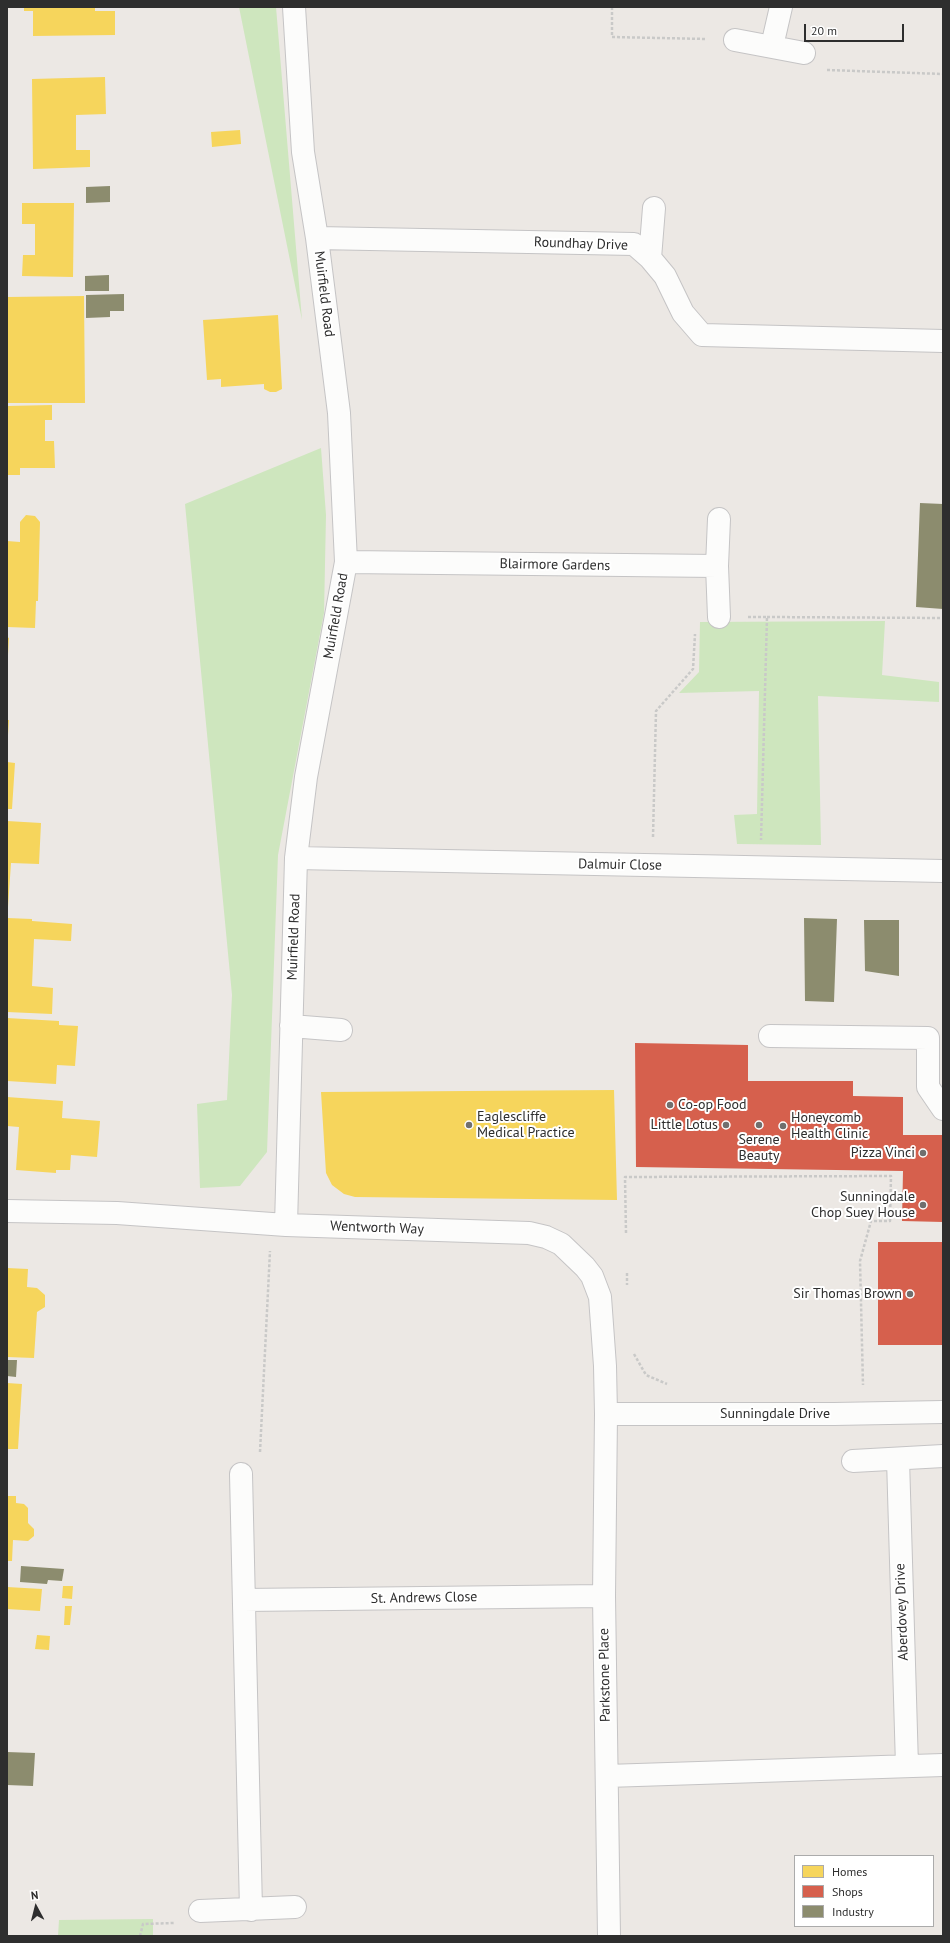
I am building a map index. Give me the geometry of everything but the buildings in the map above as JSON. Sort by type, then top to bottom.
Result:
[{"type":"street","name":"Muirfield Road","points":[[286,1225],[296,858],[306,776],[346,562],[339,413],[303,152],[294,7]]},
{"type":"street","points":[[772,46],[781,7]]},
{"type":"street","points":[[736,40],[804,53]]},
{"type":"street","points":[[650,258],[654,208]]},
{"type":"street","name":"Roundhay Drive","points":[[316,238],[634,244],[650,258],[665,276],[683,313],[702,335],[943,341]]},
{"type":"street","points":[[719,519],[717,566],[719,617]]},
{"type":"street","name":"Blairmore Gardens","points":[[346,562],[717,566]]},
{"type":"street","name":"Dalmuir Close","points":[[296,858],[943,871]]},
{"type":"street","points":[[291,1026],[341,1030]]},
{"type":"street","points":[[770,1036],[928,1038],[928,1087],[943,1109]]},
{"type":"street","name":"Wentworth Way","points":[[7,1211],[117,1214],[286,1225],[529,1233],[546,1237],[561,1244],[586,1267],[592,1276],[600,1297],[606,1414]]},
{"type":"street","name":"Sunningdale Drive","points":[[606,1414],[834,1414],[943,1412]]},
{"type":"street","name":"Parkstone Place","points":[[606,1414],[604,1596],[609,1936]]},
{"type":"street","points":[[853,1461],[943,1456]]},
{"type":"street","name":"Aberdovey Drive","points":[[898,1459],[907,1766]]},
{"type":"street","points":[[241,1474],[251,1910]]},
{"type":"street","name":"St. Andrews Close","points":[[244,1600],[604,1596]]},
{"type":"street","points":[[606,1776],[943,1765]]},
{"type":"street","points":[[200,1911],[295,1907]]},
{"type":"path","points":[[612,7],[612,37],[736,40]]},
{"type":"path","points":[[826,70],[943,74]]},
{"type":"path","points":[[760,848],[767,617]]},
{"type":"path","points":[[653,844],[656,711],[693,668],[696,618],[943,618]]},
{"type":"path","points":[[626,1233],[625,1177],[891,1176],[890,1221],[871,1221],[860,1261],[863,1392]]},
{"type":"path","points":[[241,1474],[258,1472],[271,1245],[286,1225]]},
{"type":"path","points":[[627,1273],[628,1288]]},
{"type":"path","points":[[632,1349],[646,1375],[674,1386]]},
{"type":"path","points":[[140,1936],[143,1924],[200,1923],[200,1911]]},
{"type":"green space","points":[[239,7],[276,7],[302,320]]},
{"type":"green space","points":[[321,448],[326,515],[324,613],[278,855],[267,1152],[240,1186],[200,1188],[197,1104],[227,1100],[232,995],[185,504]]},
{"type":"green space","points":[[885,621],[882,675],[939,682],[939,702],[818,696],[821,845],[737,844],[734,815],[757,814],[759,691],[679,693],[699,672],[700,622]]},
{"type":"green space","points":[[153,1919],[153,1936],[58,1936],[59,1920]]},
{"type":"place","name":"Co-op Food","points":[[670,1105]]},
{"type":"place","name":"Eaglescliffe Medical Practice","points":[[469,1125]]},
{"type":"place","name":"Little Lotus","points":[[726,1125]]},
{"type":"place","name":"Serene Beauty","points":[[759,1125]]},
{"type":"place","name":"Honeycomb Health Clinic","points":[[783,1126]]},
{"type":"place","name":"Pizza Vinci","points":[[923,1153]]},
{"type":"place","name":"Sunningdale Chop Suey House","points":[[923,1205]]},
{"type":"place","name":"Sir Thomas Brown","points":[[910,1294]]}]
